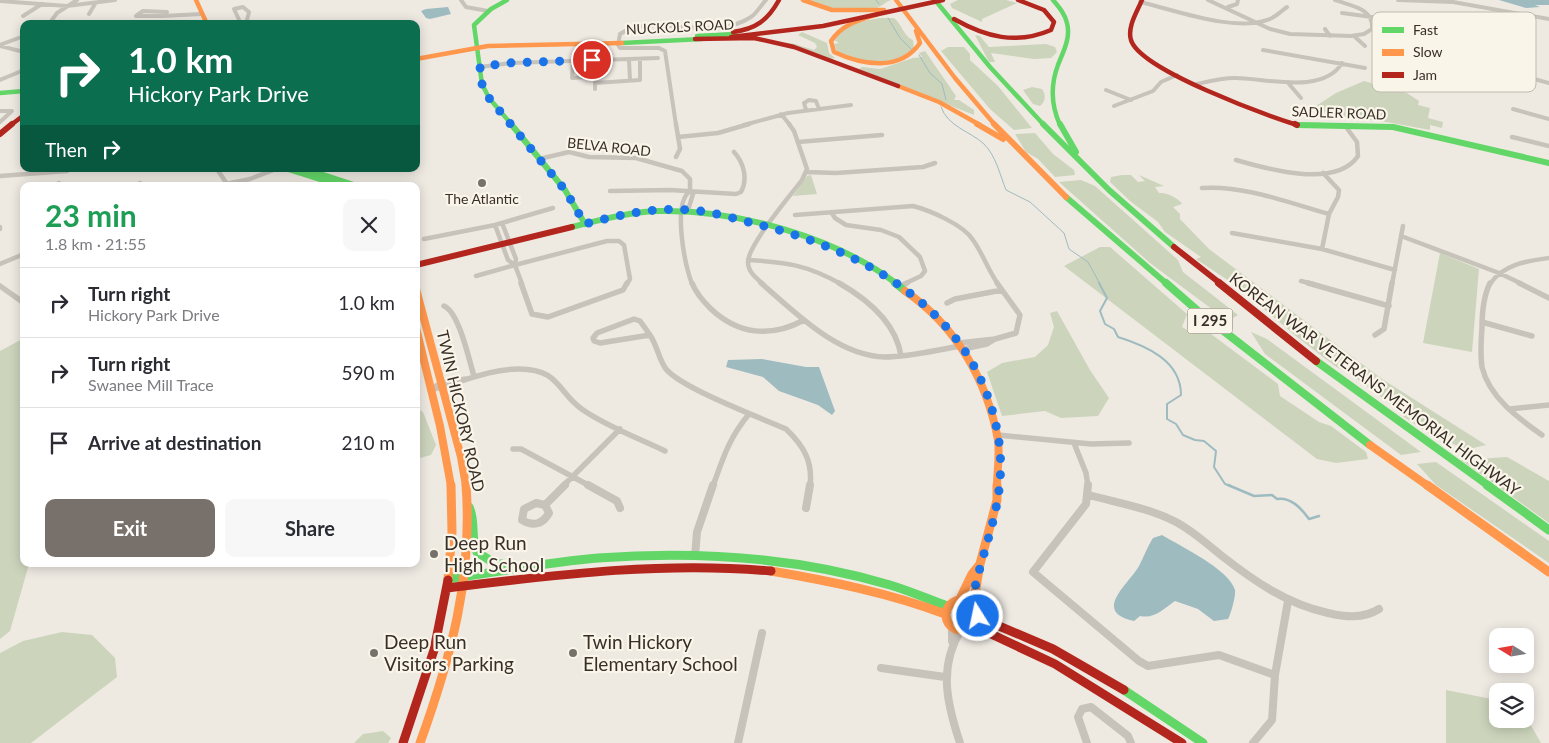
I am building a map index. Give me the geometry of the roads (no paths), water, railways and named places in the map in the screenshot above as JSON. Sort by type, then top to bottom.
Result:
[{"type":"main road","points":[[196,0],[205,20]]},
{"type":"main road","points":[[507,0],[488,11],[474,25],[482,84],[489,98],[565,190],[585,224]]},
{"type":"main road","points":[[696,38],[742,31],[762,25],[772,17],[779,0]]},
{"type":"main road","points":[[803,0],[818,7],[836,11],[884,12]]},
{"type":"main road","name":"NUCKOLS ROAD","points":[[884,12],[929,0]]},
{"type":"main road","name":"KOREAN WAR VETERANS MEMORIAL HIGHWAY","points":[[935,0],[1010,91],[1090,172],[1164,238],[1267,323],[1410,430],[1549,530]]},
{"type":"main road","name":"NUCKOLS ROAD","points":[[420,56],[478,45],[618,42],[790,31],[943,0]]},
{"type":"main road","points":[[946,14],[971,30],[997,37],[1031,38],[1052,30],[1054,24],[1050,15],[1039,7],[1018,0]]},
{"type":"main road","points":[[1053,0],[1067,14],[1071,30],[1052,81],[1054,107],[1068,140],[1090,172]]},
{"type":"main road","name":"I 295","points":[[896,1],[963,88],[1013,146],[1100,228],[1249,352],[1362,438],[1549,572]]},
{"type":"main road","name":"SADLER ROAD","points":[[1140,2],[1130,28],[1132,43],[1152,62],[1284,123],[1400,129],[1549,163]]},
{"type":"main road","points":[[884,12],[854,22],[838,30],[831,41],[834,52],[846,60],[866,64],[889,63],[902,60],[913,54],[919,45],[918,34],[912,23]]},
{"type":"main road","points":[[696,38],[754,38],[794,47],[939,102],[972,119],[1013,146]]},
{"type":"main road","points":[[0,94],[20,93]]},
{"type":"main road","points":[[0,134],[20,118]]},
{"type":"main road","points":[[0,139],[20,124]]},
{"type":"main road","points":[[298,172],[329,182]]},
{"type":"main road","points":[[314,172],[345,182]]},
{"type":"main road","points":[[420,264],[640,212],[684,210],[767,226],[835,248],[876,268],[932,311],[961,346],[985,391],[998,435],[1000,497],[990,537],[980,564],[979,577],[972,601],[978,616],[1025,635],[1090,668],[1204,743]]},
{"type":"main road","name":"TWIN HICKORY ROAD","points":[[420,310],[461,459],[468,506],[464,586],[443,680],[420,743]]},
{"type":"main road","name":"TWIN HICKORY ROAD","points":[[403,743],[431,657],[448,579],[452,526],[452,490],[447,456],[420,346]]},
{"type":"main road","points":[[468,506],[475,516],[473,542],[478,553],[485,559],[495,565],[508,567],[566,565]]},
{"type":"main road","points":[[448,579],[625,557],[695,556],[760,560],[820,569],[890,585],[947,606],[959,601],[972,574],[980,564]]},
{"type":"main road","points":[[446,588],[631,567],[712,567],[789,573],[917,602],[945,614],[952,626],[961,630],[974,626],[1007,639],[1084,680],[1182,743]]},
{"type":"main road","points":[[959,601],[973,606]]},
{"type":"main road","points":[[945,614],[947,606]]},
{"type":"main road","points":[[974,626],[978,616]]},
{"type":"street","points":[[52,20],[67,6],[77,0]]},
{"type":"street","points":[[0,1],[67,6],[115,0]]},
{"type":"street","points":[[461,0],[466,7],[488,11]]},
{"type":"street","points":[[676,157],[680,149],[665,51],[656,48],[621,49],[618,42],[622,32],[635,27],[702,29],[740,24],[759,13],[766,0]]},
{"type":"street","points":[[1208,0],[1228,7],[1257,23],[1290,34],[1354,36],[1368,33],[1372,29],[1372,17]]},
{"type":"street","points":[[1228,7],[1236,4],[1238,0]]},
{"type":"street","points":[[1335,0],[1360,8],[1372,17]]},
{"type":"street","points":[[1398,0],[1468,4],[1511,12]]},
{"type":"street","points":[[1140,2],[1226,22],[1257,23],[1269,20],[1287,7]]},
{"type":"street","points":[[23,16],[42,4]]},
{"type":"street","points":[[89,14],[95,4]]},
{"type":"street","points":[[239,20],[234,9],[243,7],[248,12],[247,20]]},
{"type":"street","points":[[161,16],[167,12],[143,11],[136,16],[137,17],[161,16],[202,14]]},
{"type":"street","points":[[1342,13],[1372,17]]},
{"type":"street","points":[[1536,17],[1549,19]]},
{"type":"street","points":[[1325,29],[1330,36]]},
{"type":"street","points":[[1354,36],[1365,46]]},
{"type":"street","points":[[0,46],[20,38]]},
{"type":"street","points":[[0,46],[20,51]]},
{"type":"street","points":[[1263,50],[1366,68]]},
{"type":"street","points":[[480,67],[506,63],[658,58]]},
{"type":"street","points":[[573,61],[572,78],[576,80],[587,77],[587,60]]},
{"type":"street","points":[[629,60],[630,80]]},
{"type":"street","points":[[595,90],[595,83],[640,80],[640,60]]},
{"type":"street","points":[[1197,84],[1216,79],[1238,78],[1289,84],[1319,80],[1336,70],[1342,63]]},
{"type":"street","points":[[0,80],[20,72]]},
{"type":"street","points":[[1114,106],[1153,91],[1161,82],[1177,75]]},
{"type":"street","points":[[1536,79],[1549,83]]},
{"type":"street","points":[[1289,84],[1301,98]]},
{"type":"street","points":[[1106,90],[1130,100]]},
{"type":"street","points":[[806,110],[804,102],[809,100],[816,101],[819,109]]},
{"type":"street","points":[[678,137],[725,132],[781,114],[852,105]]},
{"type":"street","points":[[1513,109],[1549,118]]},
{"type":"street","points":[[0,111],[12,111],[1,119]]},
{"type":"street","points":[[781,114],[791,126],[807,165],[807,172],[752,246],[748,260],[752,275],[804,320],[852,349],[882,357],[901,356],[1013,336],[1020,320],[1017,310],[987,269],[973,239],[964,230],[925,209],[908,206],[795,215]]},
{"type":"street","points":[[1236,160],[1286,172],[1323,173],[1341,169],[1357,157],[1359,146],[1346,127]]},
{"type":"street","points":[[798,142],[882,135]]},
{"type":"street","points":[[1512,137],[1549,146]]},
{"type":"street","name":"BELVA ROAD","points":[[539,159],[569,152],[589,157],[642,160],[682,171],[690,179],[690,191]]},
{"type":"street","points":[[610,191],[690,191],[726,195],[741,192],[746,181],[738,155],[734,152]]},
{"type":"street","points":[[807,172],[836,173],[923,167],[935,163]]},
{"type":"street","points":[[0,176],[54,172]]},
{"type":"street","points":[[236,182],[255,178],[269,172]]},
{"type":"street","points":[[1322,249],[1329,214],[1338,197],[1339,190],[1323,173]]},
{"type":"street","points":[[1202,188],[1211,187],[1259,195],[1329,214]]},
{"type":"street","points":[[690,191],[693,194],[689,206],[684,210],[681,229],[692,285],[698,295],[718,316],[737,328],[766,333],[787,330],[804,320]]},
{"type":"street","points":[[424,239],[494,225],[553,208]]},
{"type":"street","points":[[831,212],[837,220],[847,225],[875,228],[892,234],[916,251],[924,264],[925,271],[921,276],[901,286]]},
{"type":"street","points":[[476,276],[515,265],[607,242],[619,241],[624,245],[630,279],[618,293],[548,317],[532,314],[515,265],[508,260],[502,223]]},
{"type":"street","points":[[494,225],[505,244]]},
{"type":"street","points":[[1375,335],[1384,329],[1403,226]]},
{"type":"street","points":[[1232,233],[1322,249],[1395,270]]},
{"type":"street","points":[[1401,236],[1436,247],[1499,273],[1549,298]]},
{"type":"street","points":[[0,264],[20,256]]},
{"type":"street","points":[[1542,434],[1525,424],[1492,390],[1484,375],[1482,365],[1482,322],[1483,300],[1489,286],[1499,273],[1528,262],[1549,258]]},
{"type":"street","points":[[748,260],[784,262],[814,270],[834,280],[868,304],[885,320],[896,336],[901,356]]},
{"type":"street","points":[[1301,281],[1389,306]]},
{"type":"street","points":[[0,286],[20,300]]},
{"type":"street","points":[[947,302],[1002,290]]},
{"type":"street","points":[[444,306],[449,308],[455,317],[474,376]]},
{"type":"street","points":[[650,335],[600,343],[592,338],[597,333],[634,319],[640,321],[650,335],[656,344],[666,369],[681,382],[786,429],[806,450],[812,473],[806,508]]},
{"type":"street","points":[[1482,322],[1532,336]]},
{"type":"street","points":[[430,390],[474,376],[512,368],[542,373],[560,384],[576,405],[665,451]]},
{"type":"street","points":[[1510,409],[1549,404]]},
{"type":"street","points":[[695,556],[697,532],[727,445],[734,432],[749,414]]},
{"type":"street","points":[[545,504],[620,429]]},
{"type":"street","points":[[998,435],[1074,443],[1129,443]]},
{"type":"street","points":[[1074,443],[1088,478],[1089,495],[1086,504],[1033,572],[1139,661],[1148,666],[1219,655],[1276,675]]},
{"type":"street","points":[[513,449],[521,449],[617,501],[620,508]]},
{"type":"street","points":[[1089,495],[1158,514],[1176,522],[1191,531],[1257,583],[1288,601],[1341,616],[1364,616],[1372,614],[1379,609]]},
{"type":"street","points":[[1252,743],[1272,720],[1276,675],[1288,601]]},
{"type":"street","points":[[952,626],[952,641],[945,677],[948,707],[960,743]]},
{"type":"street","points":[[952,641],[961,630]]},
{"type":"street","points":[[738,743],[762,633]]},
{"type":"street","points":[[881,668],[945,677]]},
{"type":"street","points":[[1087,743],[1078,717],[1082,709],[1091,708],[1128,736],[1131,743]]},
{"type":"water","points":[[1499,0],[1549,0],[1549,5],[1535,5],[1540,7],[1526,8]]},
{"type":"water","points":[[448,7],[451,14],[430,19],[426,18],[421,11],[426,9]]},
{"type":"water","points":[[762,359],[806,367],[819,367],[835,411],[832,415],[818,405],[779,391],[763,377],[726,367],[728,360]]},
{"type":"water","points":[[1162,535],[1214,566],[1231,582],[1235,592],[1228,619],[1214,621],[1198,609],[1175,601],[1155,615],[1140,616],[1134,621],[1121,617],[1115,611],[1114,604],[1117,597],[1139,566],[1153,538]]},
{"type":"waterway","points":[[876,0],[879,4]]},
{"type":"waterway","points":[[888,18],[900,38],[912,50]]},
{"type":"waterway","points":[[919,55],[930,73],[942,84],[946,100]]},
{"type":"waterway","points":[[941,107],[944,114],[954,124],[978,139],[988,149],[995,160],[1006,190],[1030,202],[1064,233],[1069,249],[1088,262],[1100,284]]},
{"type":"waterway","points":[[1099,283],[1107,298],[1100,311],[1105,324],[1114,329],[1118,337],[1151,350],[1169,364],[1179,383],[1181,395],[1167,404],[1167,419],[1176,424],[1183,435],[1195,440],[1204,441],[1216,451],[1214,467],[1225,484],[1228,485]]},
{"type":"waterway","points":[[1228,485],[1254,496],[1272,495],[1277,499],[1287,500],[1299,507],[1309,519],[1319,516]]},
{"type":"place","name":"The Atlantic","points":[[482,183]]},
{"type":"place","name":"Deep Run High School","points":[[434,554]]},
{"type":"place","name":"Deep Run Visitors Parking","points":[[374,653]]},
{"type":"place","name":"Twin Hickory Elementary School","points":[[573,653]]}]
